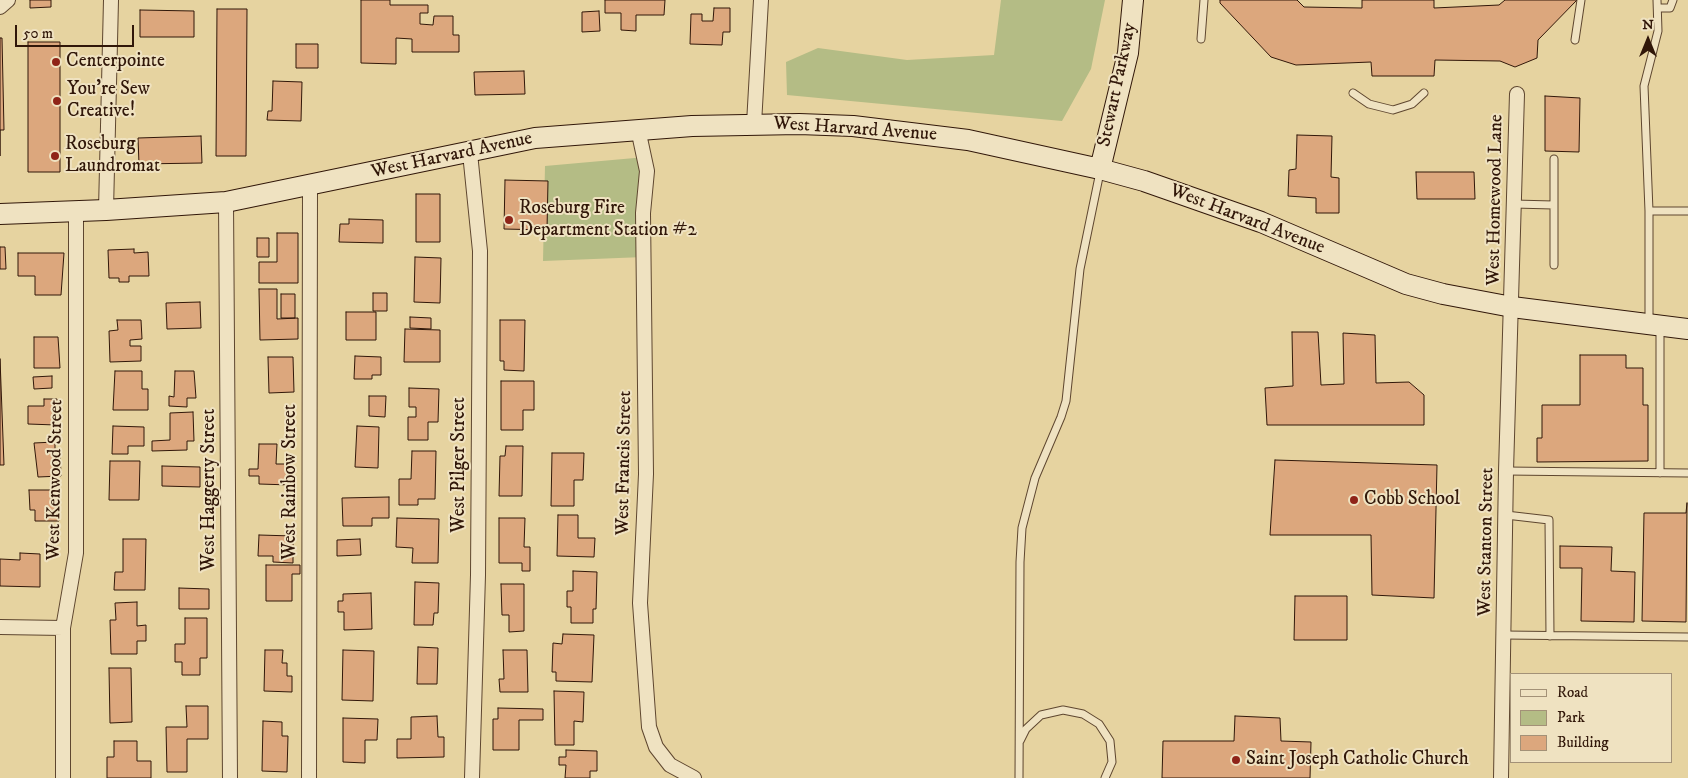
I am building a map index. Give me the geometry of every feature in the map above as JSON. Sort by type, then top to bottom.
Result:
[{"type":"main road","name":"Stewart Parkway","points":[[1100,169],[1128,53],[1133,0]]},
{"type":"main road","name":"West Harvard Avenue","points":[[0,214],[76,212],[226,202],[470,153],[535,138],[638,128],[754,124],[853,126],[938,136],[1017,150],[1100,169],[1210,203],[1406,284],[1442,294],[1512,307],[1688,329]]},
{"type":"street","points":[[0,7],[8,0]]},
{"type":"street","points":[[106,210],[111,0]]},
{"type":"street","points":[[754,124],[761,0]]},
{"type":"street","name":"West Homewood Lane","points":[[1512,307],[1517,94]]},
{"type":"street","name":"West Francis Street","points":[[638,128],[648,171],[643,213],[646,474],[640,603],[649,727],[656,748],[670,765],[694,778]]},
{"type":"street","name":"West Pilger Street","points":[[470,153],[480,251],[478,575],[472,778]]},
{"type":"street","name":"West Rainbow Street","points":[[309,778],[310,186]]},
{"type":"street","name":"West Haggerty Street","points":[[226,202],[230,778]]},
{"type":"street","name":"West Kenwood Street","points":[[63,778],[64,628],[76,553],[76,212]]},
{"type":"street","name":"West Stanton Street","points":[[1501,778],[1506,471],[1512,307]]},
{"type":"street","points":[[0,627],[64,628]]},
{"type":"lane","points":[[1201,39],[1204,0]]},
{"type":"lane","points":[[1575,40],[1581,0]]},
{"type":"lane","points":[[1660,473],[1644,86],[1658,31],[1657,4],[1670,8],[1673,0]]},
{"type":"lane","points":[[1353,93],[1369,104],[1393,110],[1412,104],[1424,94]]},
{"type":"lane","points":[[1554,159],[1554,265]]},
{"type":"lane","points":[[1019,778],[1020,562],[1022,528],[1027,501],[1061,418],[1066,401],[1080,268],[1100,169]]},
{"type":"lane","points":[[1514,204],[1553,205]]},
{"type":"lane","points":[[1649,211],[1688,211]]},
{"type":"lane","points":[[1506,471],[1688,474]]},
{"type":"lane","points":[[1506,516],[1549,520],[1550,636]]},
{"type":"lane","points":[[1504,635],[1688,637]]},
{"type":"lane","points":[[1019,744],[1026,729],[1041,715],[1063,710],[1083,714],[1099,724],[1110,741],[1112,762],[1105,778]]},
{"type":"lane","points":[[1019,764],[1025,778]]},
{"type":"green space","points":[[1001,0],[1105,0],[1091,69],[1062,121],[787,95],[786,62],[818,48],[907,60],[994,55]]},
{"type":"green space","points":[[646,157],[644,257],[543,261],[545,166]]},
{"type":"building","points":[[30,0],[51,0],[51,7],[30,8]]},
{"type":"building","points":[[361,0],[390,0],[390,5],[428,5],[428,13],[420,13],[420,24],[433,25],[434,16],[453,16],[453,35],[459,35],[459,52],[412,52],[412,39],[396,38],[396,64],[361,63]]},
{"type":"building","points":[[605,0],[665,0],[664,15],[636,15],[636,31],[621,30],[621,13],[605,13]]},
{"type":"building","points":[[1220,0],[1297,0],[1304,7],[1362,8],[1362,0],[1434,0],[1434,8],[1499,5],[1505,0],[1577,0],[1538,40],[1537,58],[1515,67],[1500,61],[1435,60],[1434,76],[1372,76],[1371,62],[1296,65],[1271,57],[1220,3]]},
{"type":"building","points":[[714,8],[730,8],[730,32],[723,32],[722,45],[690,44],[691,14],[702,14],[702,21],[713,21]]},
{"type":"building","points":[[217,9],[247,9],[246,156],[216,156]]},
{"type":"building","points":[[140,10],[194,11],[194,37],[140,37]]},
{"type":"building","points":[[599,11],[600,31],[582,32],[582,12]]},
{"type":"building","points":[[0,38],[2,38],[4,130],[0,130]]},
{"type":"building","points":[[28,42],[60,42],[60,172],[28,172]]},
{"type":"building","points":[[296,44],[318,44],[318,68],[296,68]]},
{"type":"building","points":[[524,71],[525,94],[475,95],[474,72]]},
{"type":"building","points":[[273,81],[302,82],[301,121],[267,120],[268,111],[272,111]]},
{"type":"building","points":[[1545,96],[1580,98],[1579,152],[1545,151]]},
{"type":"building","points":[[1297,135],[1332,136],[1331,177],[1339,178],[1339,213],[1316,213],[1316,198],[1288,196],[1289,170],[1296,169]]},
{"type":"building","points":[[201,136],[202,163],[139,164],[138,138]]},
{"type":"building","points":[[1416,172],[1474,172],[1475,199],[1417,199]]},
{"type":"building","points":[[505,180],[548,181],[547,230],[504,229]]},
{"type":"building","points":[[416,194],[440,194],[440,242],[416,242]]},
{"type":"building","points":[[349,219],[383,220],[383,243],[339,242],[340,224],[349,224]]},
{"type":"building","points":[[277,233],[298,233],[298,283],[259,283],[259,262],[277,262]]},
{"type":"building","points":[[257,238],[269,238],[269,257],[257,257]]},
{"type":"building","points":[[0,247],[5,247],[6,269],[0,269]]},
{"type":"building","points":[[134,249],[134,253],[148,252],[149,276],[129,276],[129,282],[119,282],[119,278],[109,278],[108,250]]},
{"type":"building","points":[[18,253],[64,253],[61,295],[35,295],[35,276],[18,276]]},
{"type":"building","points":[[415,257],[441,258],[440,303],[414,302]]},
{"type":"building","points":[[259,289],[277,289],[277,319],[298,318],[298,339],[260,340]]},
{"type":"building","points":[[373,293],[387,293],[387,311],[373,311]]},
{"type":"building","points":[[281,294],[295,294],[295,318],[281,318]]},
{"type":"building","points":[[200,302],[201,328],[167,329],[166,303]]},
{"type":"building","points":[[346,312],[376,312],[376,340],[346,340]]},
{"type":"building","points":[[410,317],[431,318],[431,329],[410,328]]},
{"type":"building","points":[[117,320],[141,320],[142,339],[130,340],[130,346],[141,346],[141,361],[110,362],[109,331],[118,330]]},
{"type":"building","points":[[500,320],[525,320],[524,371],[504,370],[504,361],[500,361]]},
{"type":"building","points":[[405,329],[440,330],[440,362],[404,362]]},
{"type":"building","points":[[1292,332],[1318,332],[1321,385],[1344,384],[1343,333],[1375,335],[1376,383],[1409,382],[1424,395],[1424,425],[1267,425],[1265,388],[1293,386]]},
{"type":"building","points":[[34,337],[58,337],[60,368],[34,368]]},
{"type":"building","points":[[1580,355],[1626,355],[1626,368],[1643,368],[1643,405],[1648,405],[1648,461],[1537,462],[1537,438],[1542,438],[1542,405],[1580,405]]},
{"type":"building","points":[[355,356],[381,357],[381,375],[372,375],[372,379],[354,379]]},
{"type":"building","points":[[268,357],[293,357],[294,392],[269,393]]},
{"type":"building","points":[[0,359],[4,465],[0,465]]},
{"type":"building","points":[[115,371],[142,371],[142,389],[148,389],[148,410],[113,410]]},
{"type":"building","points":[[175,371],[194,371],[196,398],[187,398],[187,407],[169,406],[169,396],[174,397]]},
{"type":"building","points":[[52,376],[52,388],[34,389],[33,377]]},
{"type":"building","points":[[501,381],[534,381],[534,410],[523,410],[523,430],[501,430]]},
{"type":"building","points":[[409,388],[439,389],[438,422],[428,422],[428,440],[408,440],[408,417],[416,417],[416,407],[409,407]]},
{"type":"building","points":[[369,396],[386,396],[385,417],[369,416]]},
{"type":"building","points":[[44,399],[57,399],[56,425],[28,424],[28,406],[44,406]]},
{"type":"building","points":[[193,412],[194,441],[187,441],[187,450],[152,451],[152,441],[170,440],[170,413]]},
{"type":"building","points":[[113,426],[144,427],[144,446],[128,446],[128,454],[112,454]]},
{"type":"building","points":[[357,426],[379,427],[378,468],[355,467]]},
{"type":"building","points":[[55,442],[55,451],[60,451],[61,476],[38,477],[34,443]]},
{"type":"building","points":[[259,444],[277,444],[276,464],[291,464],[291,485],[259,484],[259,476],[249,476],[249,469],[258,469]]},
{"type":"building","points":[[506,446],[523,446],[522,496],[499,496],[500,456],[505,456]]},
{"type":"building","points":[[412,451],[436,451],[435,499],[418,499],[418,505],[399,505],[399,479],[411,479]]},
{"type":"building","points":[[552,453],[584,453],[583,480],[574,480],[574,506],[551,506]]},
{"type":"building","name":"Cobb School","points":[[1275,460],[1437,465],[1434,598],[1372,595],[1371,535],[1270,535]]},
{"type":"building","points":[[110,461],[140,461],[139,500],[109,500]]},
{"type":"building","points":[[162,466],[200,467],[200,487],[162,486]]},
{"type":"building","points":[[29,490],[51,490],[51,499],[59,499],[59,521],[35,521],[35,510],[30,510]]},
{"type":"building","points":[[389,497],[389,518],[372,518],[372,526],[343,526],[342,498]]},
{"type":"building","points":[[1687,503],[1686,622],[1642,621],[1644,513],[1686,513]]},
{"type":"building","points":[[558,515],[578,515],[578,538],[595,538],[594,557],[557,556]]},
{"type":"building","points":[[397,518],[439,519],[438,563],[412,563],[413,548],[396,547]]},
{"type":"building","points":[[499,518],[525,518],[524,547],[530,547],[530,571],[522,571],[522,563],[499,563]]},
{"type":"building","points":[[259,535],[293,536],[293,563],[273,562],[273,556],[258,556]]},
{"type":"building","points":[[123,539],[146,539],[145,590],[114,590],[115,572],[123,572]]},
{"type":"building","points":[[360,539],[361,555],[337,556],[337,540]]},
{"type":"building","points":[[1560,546],[1612,547],[1611,571],[1635,572],[1634,622],[1581,621],[1582,568],[1560,568]]},
{"type":"building","points":[[20,553],[40,554],[40,587],[0,586],[0,559],[20,560]]},
{"type":"building","points":[[266,565],[300,565],[300,574],[292,574],[292,601],[266,601]]},
{"type":"building","points":[[573,571],[597,572],[596,609],[593,609],[593,623],[571,623],[571,607],[567,607],[567,591],[573,591]]},
{"type":"building","points":[[415,582],[439,583],[438,613],[434,613],[433,625],[414,625]]},
{"type":"building","points":[[501,584],[524,584],[524,631],[509,632],[509,615],[502,615]]},
{"type":"building","points":[[179,588],[209,589],[209,609],[179,609]]},
{"type":"building","points":[[371,593],[372,629],[344,630],[344,612],[338,612],[338,601],[343,601],[343,594]]},
{"type":"building","points":[[1295,596],[1347,596],[1347,640],[1294,640]]},
{"type":"building","points":[[137,602],[137,626],[146,625],[146,641],[137,641],[137,654],[111,654],[110,620],[116,620],[115,603]]},
{"type":"building","points":[[185,618],[207,618],[207,658],[200,658],[200,675],[182,675],[182,662],[175,662],[175,644],[185,644]]},
{"type":"building","points":[[563,634],[594,635],[592,682],[556,681],[556,672],[552,672],[553,643],[562,644]]},
{"type":"building","points":[[418,647],[438,648],[437,684],[417,684]]},
{"type":"building","points":[[265,650],[283,650],[282,663],[287,663],[287,676],[292,676],[292,692],[264,691]]},
{"type":"building","points":[[343,650],[374,651],[373,701],[342,700]]},
{"type":"building","points":[[503,650],[527,650],[528,692],[500,692],[499,679],[504,679]]},
{"type":"building","points":[[109,668],[131,668],[132,722],[110,723]]},
{"type":"building","points":[[554,691],[584,692],[583,722],[574,721],[574,745],[555,745]]},
{"type":"building","points":[[186,706],[208,706],[208,739],[187,739],[187,772],[167,772],[166,727],[187,727]]},
{"type":"building","points":[[498,708],[543,709],[543,720],[519,720],[519,750],[493,750],[493,719],[498,719]]},
{"type":"building","points":[[437,716],[438,737],[444,737],[444,757],[397,758],[397,739],[411,739],[411,717]]},
{"type":"building","name":"Saint Joseph Catholic Church","points":[[1235,716],[1280,718],[1281,741],[1311,742],[1310,778],[1162,778],[1163,741],[1234,741]]},
{"type":"building","points":[[343,718],[378,719],[377,740],[365,740],[365,763],[343,762]]},
{"type":"building","points":[[263,721],[282,722],[282,736],[288,736],[287,772],[262,771]]},
{"type":"building","points":[[114,741],[137,741],[137,761],[151,761],[151,778],[107,778],[107,757],[114,757]]},
{"type":"building","points":[[566,750],[597,751],[597,771],[590,771],[590,778],[565,778],[566,765],[559,765],[559,757],[566,757]]},
{"type":"place","name":"Centerpointe","points":[[56,62]]},
{"type":"place","name":"You're Sew Creative!","points":[[57,101]]},
{"type":"place","name":"Roseburg Laundromat","points":[[55,156]]},
{"type":"place","name":"Roseburg Fire Department Station #2","points":[[509,220]]},
{"type":"place","name":"Cobb School","points":[[1354,500]]},
{"type":"place","name":"Saint Joseph Catholic Church","points":[[1236,760]]}]
